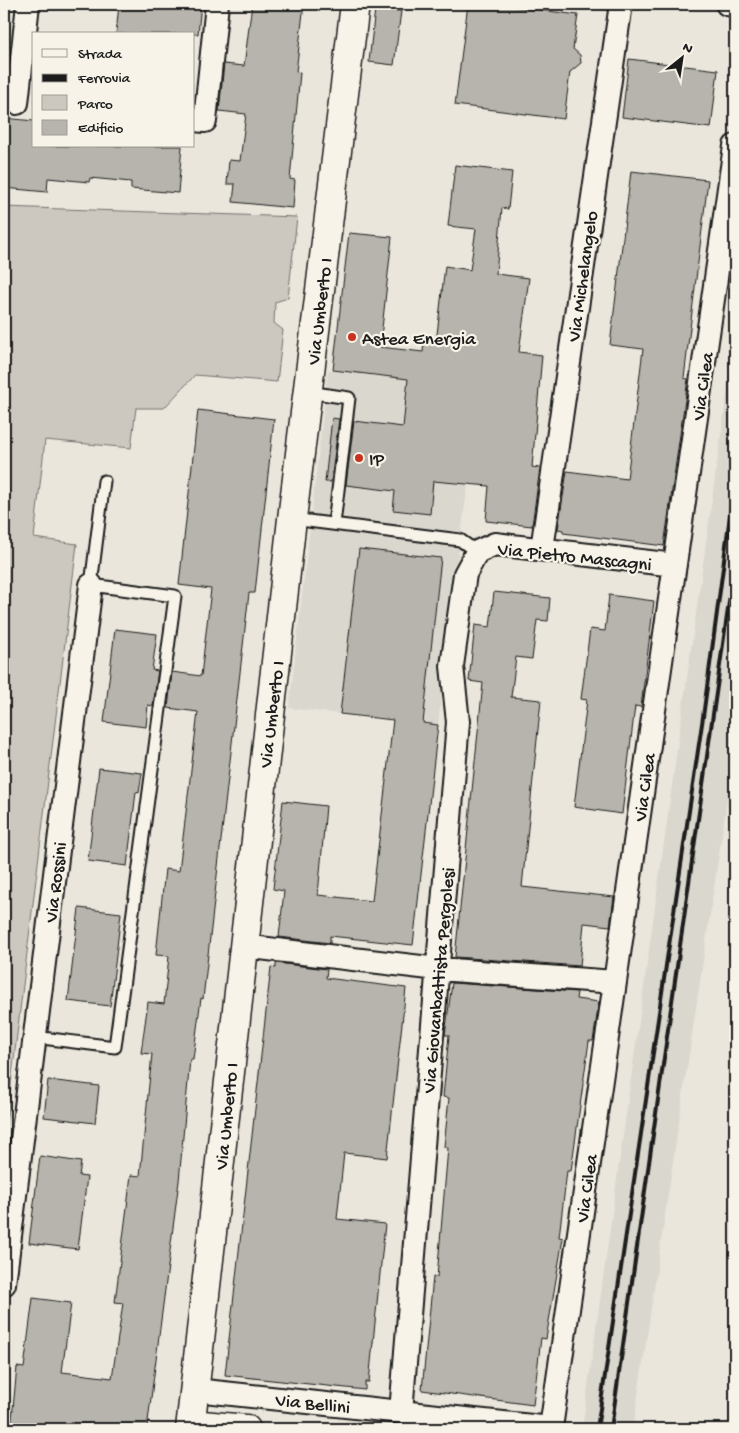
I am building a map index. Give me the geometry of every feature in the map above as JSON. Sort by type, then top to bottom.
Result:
[{"type":"main road","name":"Via Umberto I","points":[[191,1427],[292,519],[355,4]]},
{"type":"main road","points":[[191,1427],[246,1429]]},
{"type":"street","points":[[18,103],[28,4]]},
{"type":"street","points":[[195,120],[205,122],[217,4]]},
{"type":"street","name":"Via Michelangelo","points":[[542,549],[620,4]]},
{"type":"street","points":[[727,4],[735,5]]},
{"type":"street","name":"Via Cilea","points":[[551,1428],[735,146]]},
{"type":"street","name":"Via Pietro Mascagni","points":[[477,552],[495,544],[675,566]]},
{"type":"street","name":"Via Giovanbattista Pergolesi","points":[[401,1412],[458,722],[452,666],[465,574],[470,561],[477,552]]},
{"type":"street","name":"Via Rossini","points":[[4,1284],[91,585]]},
{"type":"street","points":[[243,946],[438,969],[615,982]]},
{"type":"street","name":"Via Bellini","points":[[195,1390],[551,1428]]},
{"type":"lane","points":[[308,392],[349,398],[334,524]]},
{"type":"lane","name":"Via Rossini","points":[[91,585],[104,481]]},
{"type":"lane","points":[[292,519],[460,540],[477,552]]},
{"type":"lane","points":[[34,1036],[115,1047],[175,596],[91,585]]},
{"type":"shaded area","points":[[735,335],[735,747],[633,1429],[582,1429]]},
{"type":"shaded area","points":[[328,370],[445,384],[468,484],[438,725],[289,708]]},
{"type":"green space","points":[[4,207],[297,217],[288,298],[275,302],[274,323],[283,330],[277,382],[195,375],[164,408],[136,408],[131,448],[45,440],[34,538],[77,544],[4,1141]]},
{"type":"building","points":[[119,4],[201,4],[198,34],[195,34],[195,32],[116,32]]},
{"type":"building","points":[[252,4],[304,4],[296,72],[300,73],[290,179],[295,180],[293,208],[233,202],[235,184],[227,184],[229,160],[240,161],[246,114],[219,111],[224,64],[244,66]]},
{"type":"building","points":[[468,4],[495,4],[578,15],[573,49],[580,55],[581,63],[570,72],[564,119],[455,105]]},
{"type":"building","points":[[375,9],[401,11],[394,65],[369,62]]},
{"type":"building","points":[[629,59],[718,70],[711,128],[622,117]]},
{"type":"building","points":[[4,118],[32,121],[32,148],[182,148],[178,193],[131,189],[131,182],[90,178],[89,182],[48,178],[47,192],[4,188]]},
{"type":"building","points":[[455,165],[512,172],[508,209],[502,208],[496,274],[529,278],[519,352],[542,355],[532,467],[540,468],[532,526],[486,521],[489,486],[433,481],[430,514],[393,510],[395,491],[346,485],[354,421],[403,427],[408,379],[333,370],[349,233],[392,237],[380,347],[423,352],[424,341],[436,343],[445,266],[470,270],[476,229],[448,226]]},
{"type":"building","points":[[631,171],[708,180],[684,378],[688,379],[664,546],[563,533],[563,530],[558,529],[567,471],[627,479],[643,349],[610,345]]},
{"type":"building","points":[[198,410],[274,419],[255,593],[249,593],[203,999],[201,998],[193,1059],[190,1059],[179,1181],[147,1429],[123,1429],[74,1423],[74,1429],[11,1429],[17,1367],[24,1368],[33,1298],[71,1303],[62,1372],[112,1378],[123,1303],[115,1302],[131,1175],[140,1176],[152,1054],[141,1053],[148,1002],[164,1004],[169,956],[156,955],[165,869],[179,871],[198,712],[168,708],[172,672],[201,676],[211,589],[179,585]]},
{"type":"building","points":[[332,418],[339,419],[331,482],[325,482]]},
{"type":"building","points":[[359,549],[441,558],[423,723],[438,725],[413,945],[330,936],[330,943],[279,937],[284,891],[273,889],[283,801],[326,806],[318,895],[372,901],[393,720],[340,714]]},
{"type":"building","points":[[494,592],[550,598],[548,621],[537,620],[532,659],[516,657],[511,697],[541,700],[522,887],[614,897],[610,926],[584,923],[580,966],[455,957],[483,683],[469,681],[475,625],[490,627]]},
{"type":"building","points":[[609,595],[654,601],[641,707],[635,706],[622,814],[574,807],[587,700],[581,699],[590,629],[605,631]]},
{"type":"building","points":[[115,629],[157,634],[152,670],[158,671],[153,706],[148,705],[146,727],[104,722]]},
{"type":"building","points":[[99,768],[142,773],[139,793],[136,792],[127,866],[88,861]]},
{"type":"building","points":[[79,908],[121,913],[110,1006],[68,1001]]},
{"type":"building","points":[[276,963],[327,969],[326,978],[406,988],[387,1158],[344,1153],[337,1219],[385,1224],[369,1382],[365,1382],[365,1390],[225,1375],[271,967],[276,968]]},
{"type":"building","points":[[452,983],[577,992],[576,999],[599,1002],[593,1041],[589,1041],[571,1171],[567,1171],[559,1237],[563,1238],[546,1339],[541,1338],[533,1405],[422,1390],[433,1277],[437,1277],[448,1148],[444,1147],[449,1098],[443,1097],[449,1035],[445,1035]]},
{"type":"building","points":[[48,1080],[99,1086],[95,1123],[44,1117]]},
{"type":"building","points":[[40,1156],[81,1162],[79,1176],[87,1177],[78,1249],[29,1243]]},
{"type":"railway","points":[[597,1429],[703,717],[735,478]]},
{"type":"railway","points":[[611,1429],[735,560]]},
{"type":"place","name":"Astea Energia","points":[[352,337]]},
{"type":"place","name":"IP","points":[[359,458]]}]
